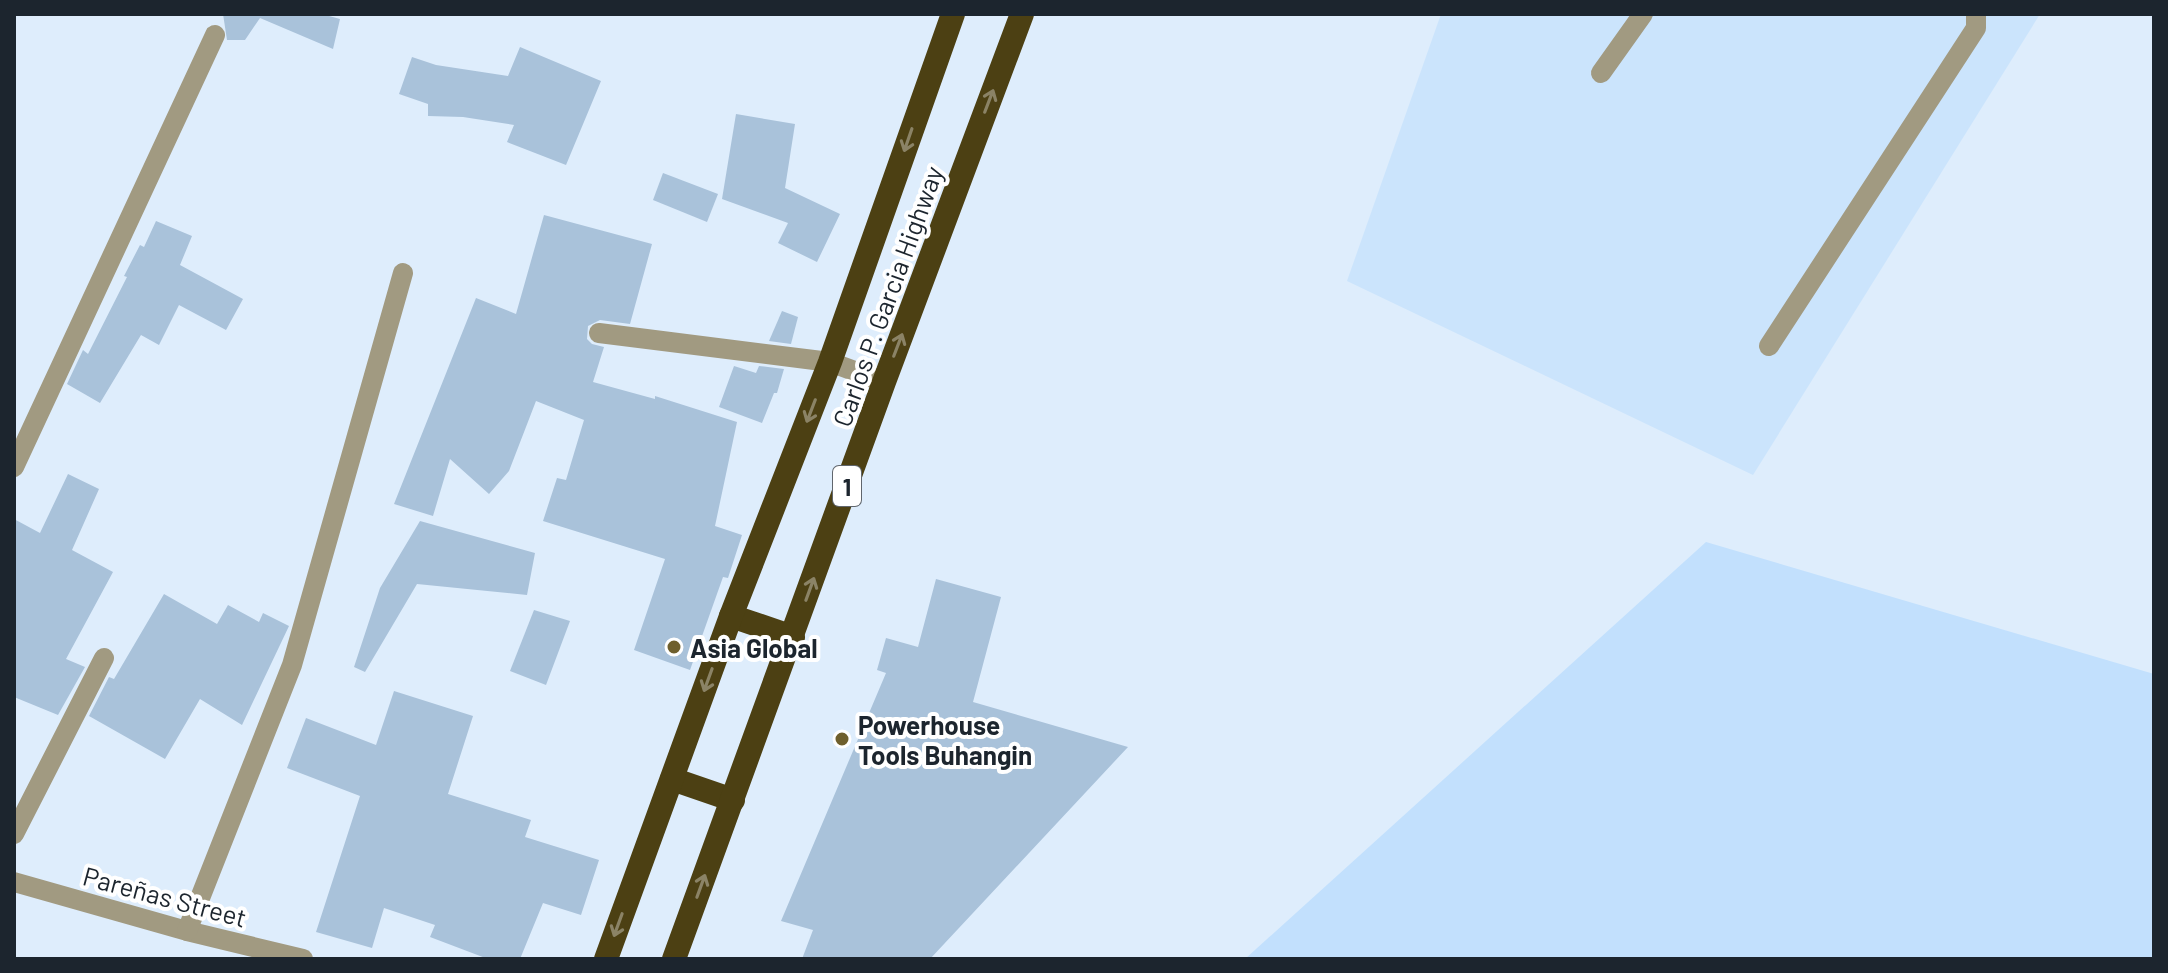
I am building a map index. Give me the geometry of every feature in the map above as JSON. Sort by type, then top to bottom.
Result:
[{"type":"highway","name":"Carlos P. Garcia Highway","points":[[606,959],[731,616],[830,362],[953,14]]},
{"type":"highway","name":"Carlos P. Garcia Highway","points":[[674,959],[1022,14]]},
{"type":"highway","points":[[731,616],[793,637]]},
{"type":"highway","points":[[672,779],[733,800]]},
{"type":"street","points":[[1601,73],[1643,14]]},
{"type":"street","points":[[1769,346],[1976,28],[1976,14]]},
{"type":"street","points":[[14,467],[215,35]]},
{"type":"street","points":[[187,931],[292,665],[403,273]]},
{"type":"street","points":[[599,333],[830,362],[884,382]]},
{"type":"street","points":[[14,834],[104,658]]},
{"type":"street","name":"Pareñas Street","points":[[14,882],[187,931],[303,959]]},
{"type":"shaded area","points":[[1441,14],[2040,14],[1753,475],[1347,281]]},
{"type":"shaded area","points":[[1706,542],[2154,674],[2154,959],[1245,959]]},
{"type":"building","points":[[223,14],[322,14],[340,19],[333,49],[260,18],[245,40],[227,40]]},
{"type":"building","points":[[520,47],[601,81],[566,165],[507,142],[514,125],[463,117],[428,116],[428,104],[399,94],[412,57],[436,65],[508,76]]},
{"type":"building","points":[[736,114],[795,124],[785,188],[840,214],[817,262],[778,243],[788,223],[722,199]]},
{"type":"building","points":[[663,173],[718,194],[707,222],[653,200]]},
{"type":"building","points":[[544,215],[652,244],[630,324],[600,320],[588,326],[587,339],[604,347],[593,382],[655,399],[655,396],[737,422],[715,526],[742,535],[728,578],[723,577],[690,670],[634,650],[665,559],[543,521],[557,478],[566,480],[584,420],[536,401],[509,471],[489,494],[450,459],[433,516],[394,504],[476,298],[516,314]]},
{"type":"building","points":[[156,221],[192,236],[180,265],[243,299],[226,330],[179,305],[159,345],[141,335],[100,403],[67,384],[83,350],[88,354],[127,277],[124,276],[140,245],[144,247]]},
{"type":"building","points":[[782,311],[798,317],[791,344],[769,341]]},
{"type":"building","points":[[734,366],[756,373],[759,366],[784,369],[777,393],[774,393],[762,423],[719,407]]},
{"type":"building","points":[[68,474],[99,489],[72,550],[113,572],[66,659],[85,667],[58,715],[14,697],[14,519],[40,533]]},
{"type":"building","points":[[420,521],[535,553],[527,595],[417,584],[365,672],[354,667],[380,588]]},
{"type":"building","points":[[936,579],[1001,597],[973,702],[1128,747],[930,959],[802,959],[813,930],[781,921],[886,673],[877,670],[886,638],[918,647]]},
{"type":"building","points":[[164,594],[217,624],[228,605],[259,622],[263,613],[289,626],[242,725],[200,699],[165,759],[89,716],[109,677],[114,679]]},
{"type":"building","points":[[534,610],[570,621],[546,685],[510,671]]},
{"type":"building","points":[[394,691],[473,716],[448,794],[531,820],[525,837],[599,860],[581,915],[543,903],[520,959],[488,959],[430,937],[435,925],[384,908],[372,948],[316,932],[360,796],[287,768],[306,718],[376,745]]},
{"type":"place","name":"Asia Global","points":[[674,647]]},
{"type":"place","name":"Powerhouse Tools Buhangin","points":[[842,739]]}]
